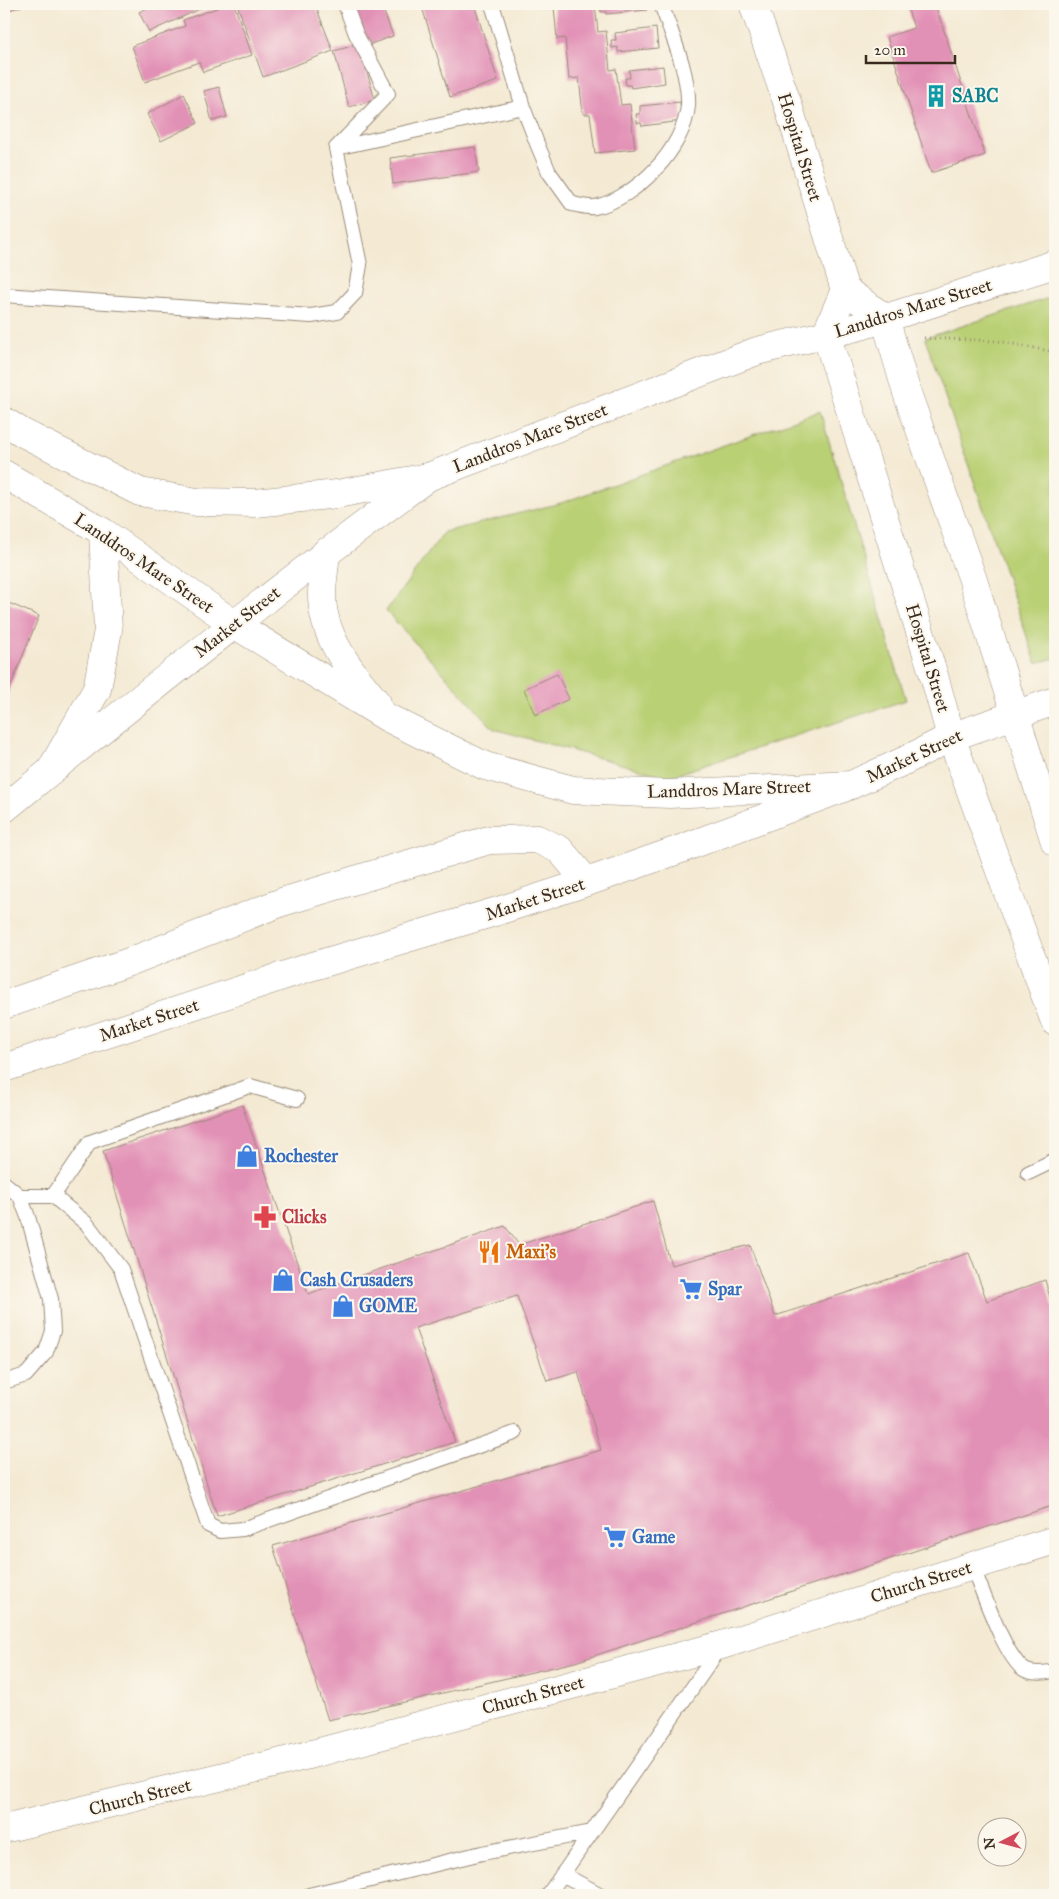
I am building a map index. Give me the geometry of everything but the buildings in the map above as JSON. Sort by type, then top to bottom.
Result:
[{"type":"main road","name":"Hospital Street","points":[[753,4],[788,105],[845,290]]},
{"type":"main road","name":"Landdros Mare Street","points":[[4,421],[23,433],[140,492],[197,502],[256,503],[337,494],[428,477],[758,351],[885,318],[1055,264]]},
{"type":"main road","points":[[826,334],[845,290],[885,318],[906,390],[972,577],[1055,842]]},
{"type":"main road","name":"Hospital Street","points":[[826,334],[932,670],[951,737],[1055,1022]]},
{"type":"main road","name":"Landdros Mare Street","points":[[4,474],[103,532],[234,624],[388,718],[485,766],[573,790],[669,794],[851,785]]},
{"type":"main road","name":"Market Street","points":[[4,809],[234,624],[326,552],[428,477]]},
{"type":"main road","points":[[51,770],[97,689],[108,630],[103,532]]},
{"type":"main road","points":[[326,552],[322,596],[328,629],[348,667],[388,718]]},
{"type":"main road","name":"Market Street","points":[[4,1068],[310,967],[588,882],[851,785],[951,737],[1055,701]]},
{"type":"main road","points":[[4,828],[28,789]]},
{"type":"main road","points":[[4,1006],[129,962],[282,902],[489,840],[537,839],[560,850],[588,882]]},
{"type":"main road","name":"Church Street","points":[[4,1829],[278,1763],[722,1645],[1055,1540]]},
{"type":"lane","points":[[336,148],[388,94],[356,34],[345,4]]},
{"type":"lane","points":[[492,4],[523,107],[549,172],[572,204],[593,207],[620,198],[648,176],[672,150],[684,128],[688,106],[686,84],[680,58],[661,4]]},
{"type":"lane","points":[[336,148],[523,107]]},
{"type":"lane","points":[[4,295],[312,316],[337,312],[355,293],[360,265],[336,148]]},
{"type":"lane","points":[[53,1196],[90,1142],[250,1086],[297,1099]]},
{"type":"lane","points":[[1028,1173],[1055,1160]]},
{"type":"lane","points":[[4,1183],[20,1196],[28,1217],[51,1299],[53,1331],[46,1352],[26,1375],[4,1382]]},
{"type":"lane","points":[[20,1196],[53,1196],[87,1224],[121,1269],[208,1526],[220,1532],[243,1529],[515,1433]]},
{"type":"lane","points":[[972,1566],[1007,1647],[1022,1669],[1041,1674],[1055,1671]]},
{"type":"lane","points":[[548,1895],[722,1645]]},
{"type":"lane","points":[[309,1895],[482,1853],[592,1832]]},
{"type":"lane","points":[[562,1874],[601,1895]]},
{"type":"path","points":[[885,318],[924,338],[998,341],[1055,352]]},
{"type":"green space","points":[[1055,296],[1055,658],[1036,663],[925,338]]},
{"type":"green space","points":[[820,411],[906,700],[668,777],[494,729],[386,611],[444,532],[561,503]]},
{"type":"place","name":"SABC","points":[[936,96]]},
{"type":"place","name":"Rochester","points":[[247,1156]]},
{"type":"place","name":"Clicks","points":[[265,1217]]},
{"type":"place","name":"Maxi's","points":[[489,1252]]},
{"type":"place","name":"Cash Crusaders","points":[[283,1280]]},
{"type":"place","name":"Spar","points":[[691,1289]]},
{"type":"place","name":"GOME","points":[[343,1306]]},
{"type":"place","name":"Game","points":[[615,1537]]}]
